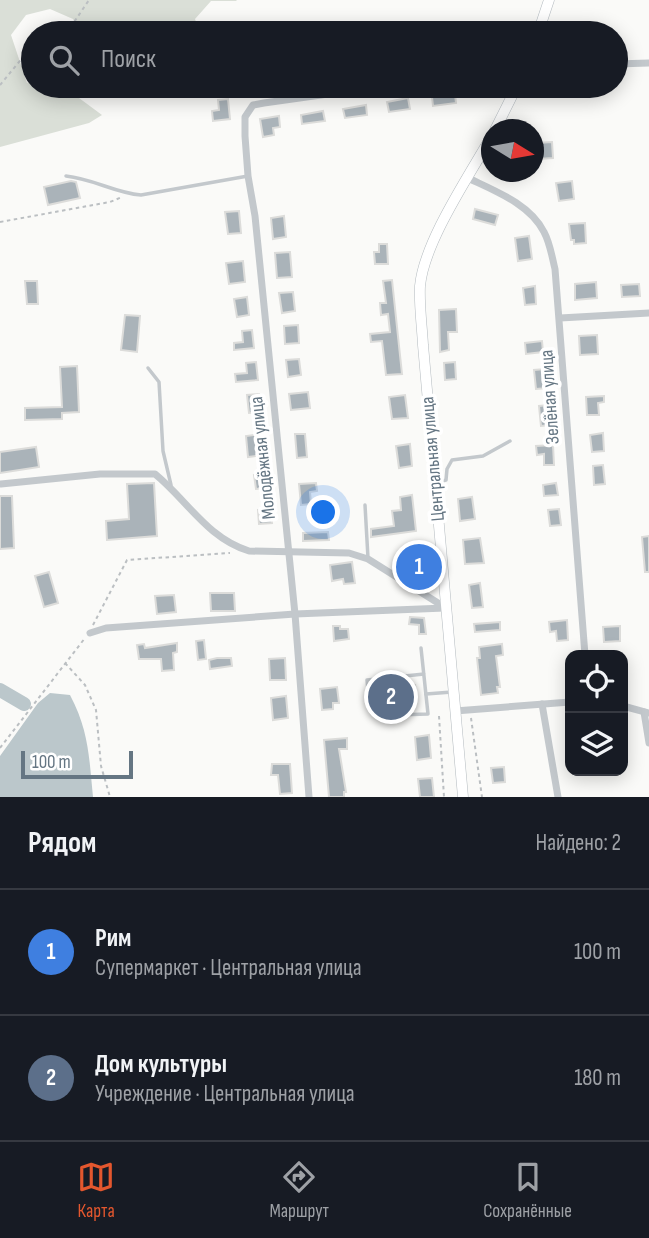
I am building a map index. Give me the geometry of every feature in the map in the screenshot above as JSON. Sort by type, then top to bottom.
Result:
[{"type":"street","points":[[542,21],[549,0]]},
{"type":"street","points":[[628,64],[649,64]]},
{"type":"street","name":"Молодёжная улица","points":[[300,98],[253,106],[245,117],[247,176],[255,216],[295,614],[309,797]]},
{"type":"street","points":[[500,119],[511,98]]},
{"type":"street","name":"Центральная улица","points":[[463,797],[420,287],[432,243],[481,155]]},
{"type":"street","name":"Зелёная улица","points":[[468,177],[514,201],[533,216],[544,231],[555,269],[585,650]]},
{"type":"street","points":[[559,318],[649,313]]},
{"type":"street","points":[[1,484],[100,474],[155,474],[223,540],[249,551],[349,553],[368,559],[446,608]]},
{"type":"street","points":[[90,633],[106,628],[295,614],[446,608]]},
{"type":"street","points":[[455,711],[565,702]]},
{"type":"street","points":[[542,704],[558,797]]},
{"type":"street","points":[[628,707],[646,712],[649,743]]},
{"type":"lane","points":[[66,176],[84,178],[141,195],[247,176]]},
{"type":"lane","points":[[148,368],[159,382],[163,451],[171,487]]},
{"type":"lane","points":[[437,482],[446,480],[447,469],[452,460],[483,456],[510,441]]},
{"type":"lane","points":[[365,505],[368,559]]},
{"type":"lane","points":[[421,648],[424,674],[428,714],[395,715],[370,710],[367,680],[424,674]]},
{"type":"lane","points":[[426,694],[453,692]]},
{"type":"path","points":[[75,21],[89,0]]},
{"type":"path","points":[[0,85],[21,60]]},
{"type":"path","points":[[0,222],[110,202],[132,194]]},
{"type":"path","points":[[0,748],[64,662],[90,633],[127,560],[249,551]]},
{"type":"path","points":[[64,662],[85,685],[96,710],[101,765],[110,797]]},
{"type":"path","points":[[470,710],[482,797]]},
{"type":"path","points":[[439,716],[444,797]]},
{"type":"shaded area","points":[[0,0],[237,1],[211,1],[196,21],[74,21],[50,9],[26,15],[11,35],[21,65],[21,98],[79,98],[102,115],[89,123],[0,147]]},
{"type":"shaded area","points":[[50,693],[70,695],[81,720],[87,744],[93,797],[0,797],[0,756],[38,703]]},
{"type":"building","points":[[408,98],[410,109],[389,112],[387,102]]},
{"type":"building","points":[[432,98],[455,98],[456,103],[433,106]]},
{"type":"building","points":[[228,99],[230,119],[213,121],[212,111],[219,110],[218,100]]},
{"type":"building","points":[[366,105],[367,115],[345,118],[343,109]]},
{"type":"building","points":[[323,111],[325,121],[302,124],[301,115]]},
{"type":"building","points":[[279,116],[280,127],[273,128],[274,135],[263,137],[260,119]]},
{"type":"building","points":[[552,142],[553,158],[544,159],[544,143]]},
{"type":"building","points":[[572,181],[574,199],[559,201],[556,183]]},
{"type":"building","points":[[76,182],[80,198],[48,205],[44,187]]},
{"type":"building","points":[[475,209],[498,215],[495,225],[473,219]]},
{"type":"building","points":[[239,211],[241,233],[228,234],[225,212]]},
{"type":"building","points":[[284,216],[286,237],[273,239],[271,218]]},
{"type":"building","points":[[585,223],[586,243],[574,244],[569,224]]},
{"type":"building","points":[[529,236],[532,259],[518,261],[515,238]]},
{"type":"building","points":[[379,244],[387,244],[388,264],[375,264],[374,252],[379,252]]},
{"type":"building","points":[[290,252],[292,277],[277,278],[275,253]]},
{"type":"building","points":[[243,261],[245,282],[229,284],[226,263]]},
{"type":"building","points":[[392,280],[402,374],[386,375],[382,341],[371,342],[370,334],[390,332],[388,314],[381,315],[380,303],[386,303],[383,281]]},
{"type":"building","points":[[25,281],[37,281],[38,304],[27,304]]},
{"type":"building","points":[[596,282],[597,298],[575,300],[575,284]]},
{"type":"building","points":[[639,284],[640,296],[622,297],[621,285]]},
{"type":"building","points":[[535,286],[536,304],[525,305],[523,288]]},
{"type":"building","points":[[293,292],[295,311],[282,313],[279,293]]},
{"type":"building","points":[[247,297],[249,315],[237,317],[234,299]]},
{"type":"building","points":[[456,309],[457,332],[448,332],[449,350],[440,352],[439,310]]},
{"type":"building","points":[[125,315],[140,316],[137,352],[121,350]]},
{"type":"building","points":[[298,325],[299,343],[285,344],[284,326]]},
{"type":"building","points":[[252,330],[254,348],[234,350],[234,343],[243,342],[242,331]]},
{"type":"building","points":[[597,335],[598,354],[580,355],[579,336]]},
{"type":"building","points":[[542,341],[543,352],[526,354],[525,343]]},
{"type":"building","points":[[299,359],[301,375],[288,377],[286,360]]},
{"type":"building","points":[[256,362],[258,380],[236,382],[235,374],[247,373],[246,363]]},
{"type":"building","points":[[455,362],[456,379],[445,380],[444,363]]},
{"type":"building","points":[[77,366],[79,412],[62,413],[62,419],[25,420],[25,408],[62,407],[60,367]]},
{"type":"building","points":[[545,369],[547,388],[536,389],[534,370]]},
{"type":"building","points":[[308,392],[310,408],[291,410],[289,394]]},
{"type":"building","points":[[259,394],[260,412],[249,413],[247,395]]},
{"type":"building","points":[[405,395],[408,418],[392,419],[389,397]]},
{"type":"building","points":[[604,396],[604,402],[598,403],[599,415],[587,415],[586,397]]},
{"type":"building","points":[[549,405],[551,425],[541,426],[539,406]]},
{"type":"building","points":[[603,433],[604,451],[592,452],[590,435]]},
{"type":"building","points":[[261,434],[263,455],[248,457],[246,436]]},
{"type":"building","points":[[295,434],[305,434],[307,457],[297,458]]},
{"type":"building","points":[[410,444],[412,466],[399,468],[396,446]]},
{"type":"building","points":[[553,445],[554,465],[544,465],[544,454],[537,455],[536,446]]},
{"type":"building","points":[[36,447],[39,467],[0,473],[0,452]]},
{"type":"building","points":[[603,465],[605,484],[594,485],[593,466]]},
{"type":"building","points":[[265,474],[267,488],[256,489],[254,475]]},
{"type":"building","points":[[154,483],[157,536],[107,540],[106,521],[129,519],[127,484]]},
{"type":"building","points":[[316,483],[317,491],[310,492],[311,504],[301,505],[299,484]]},
{"type":"building","points":[[556,483],[558,495],[544,496],[543,485]]},
{"type":"building","points":[[412,495],[416,531],[371,537],[371,529],[394,526],[392,511],[401,510],[400,497]]},
{"type":"building","points":[[0,496],[12,496],[14,548],[0,549]]},
{"type":"building","points":[[472,497],[475,519],[460,521],[458,499]]},
{"type":"building","points":[[270,509],[272,523],[259,524],[258,510]]},
{"type":"building","points":[[559,509],[561,525],[550,526],[548,510]]},
{"type":"building","points":[[328,532],[329,540],[303,541],[303,533]]},
{"type":"building","points":[[649,536],[649,572],[645,572],[642,537]]},
{"type":"building","points":[[480,538],[484,563],[465,564],[463,540]]},
{"type":"building","points":[[352,562],[355,583],[344,584],[343,579],[332,581],[330,565]]},
{"type":"building","points":[[49,572],[58,603],[44,607],[35,576]]},
{"type":"building","points":[[480,583],[483,607],[472,608],[469,585]]},
{"type":"building","points":[[210,593],[234,593],[235,611],[211,611]]},
{"type":"building","points":[[174,595],[176,612],[157,614],[155,596]]},
{"type":"building","points":[[410,617],[424,618],[426,634],[419,634],[419,625],[409,624]]},
{"type":"building","points":[[567,620],[568,640],[557,641],[556,631],[550,632],[549,622]]},
{"type":"building","points":[[500,622],[500,630],[475,632],[474,624]]},
{"type":"building","points":[[333,626],[348,629],[349,639],[334,641]]},
{"type":"building","points":[[620,626],[620,641],[604,642],[603,627]]},
{"type":"building","points":[[204,640],[206,659],[198,660],[196,641]]},
{"type":"building","points":[[177,643],[177,652],[173,653],[174,670],[162,671],[161,659],[139,659],[137,645],[144,644],[145,648]]},
{"type":"building","points":[[502,644],[503,655],[496,656],[500,687],[497,687],[498,693],[481,695],[477,658],[480,658],[479,647]]},
{"type":"building","points":[[231,658],[232,666],[210,669],[209,660]]},
{"type":"building","points":[[285,658],[286,680],[270,680],[269,659]]},
{"type":"building","points":[[402,681],[415,685],[416,692],[410,692],[411,702],[374,706],[372,684]]},
{"type":"building","points":[[337,687],[339,703],[333,703],[333,709],[322,710],[320,689]]},
{"type":"building","points":[[286,696],[288,718],[273,720],[271,698]]},
{"type":"building","points":[[429,735],[431,758],[417,760],[415,737]]},
{"type":"building","points":[[347,738],[347,749],[339,749],[346,792],[344,797],[329,797],[324,740]]},
{"type":"building","points":[[272,764],[290,764],[292,793],[280,794],[278,775],[271,775]]},
{"type":"building","points":[[504,767],[505,782],[493,783],[491,768]]},
{"type":"building","points":[[432,778],[434,797],[420,797],[418,779]]},
{"type":"waterway","points":[[0,690],[24,704]]},
{"type":"place","name":"Рим","points":[[419,567]]},
{"type":"place","name":"Дом культуры","points":[[391,697]]}]
